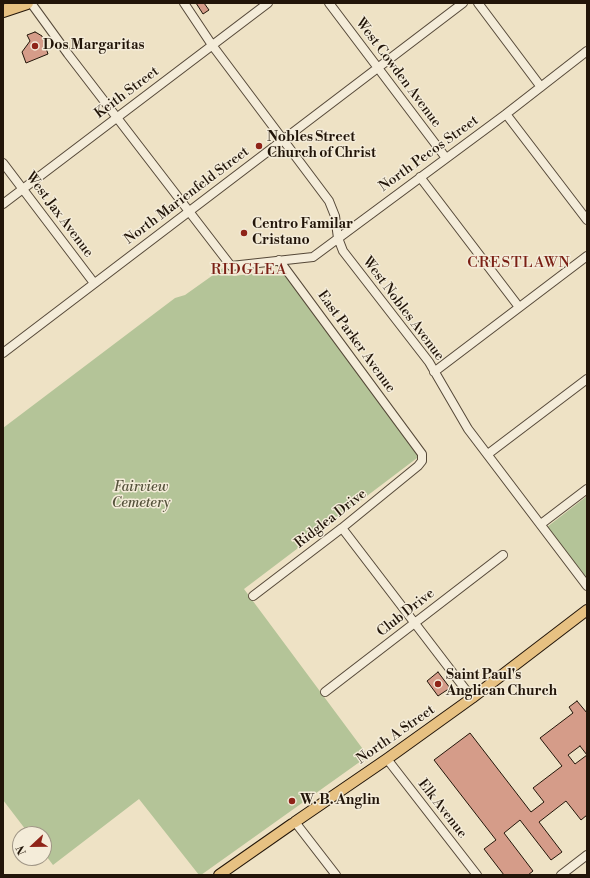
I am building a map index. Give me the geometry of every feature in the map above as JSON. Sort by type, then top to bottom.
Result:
[{"type":"highway","points":[[3,11],[27,3]]},
{"type":"main road","name":"North A Street","points":[[219,875],[387,759],[472,698],[587,610]]},
{"type":"street","points":[[32,3],[231,266],[279,260]]},
{"type":"street","name":"West Nobles Avenue","points":[[184,3],[212,46],[329,201],[335,216],[338,238],[343,250],[429,362],[468,430],[488,454],[587,586]]},
{"type":"street","name":"Keith Street","points":[[3,204],[268,3]]},
{"type":"street","name":"West Cowden Avenue","points":[[329,3],[446,158]]},
{"type":"street","name":"North Marienfeld Street","points":[[3,352],[463,3]]},
{"type":"street","points":[[478,3],[541,87]]},
{"type":"street","name":"North Pecos Street","points":[[279,260],[313,257],[506,114],[587,51]]},
{"type":"street","points":[[506,114],[587,220]]},
{"type":"street","name":"West Jax Avenue","points":[[3,163],[94,283]]},
{"type":"street","points":[[420,177],[519,307]]},
{"type":"street","points":[[434,372],[587,256]]},
{"type":"street","name":"East Parker Avenue","points":[[279,260],[422,454],[422,461]]},
{"type":"street","points":[[488,454],[587,379]]},
{"type":"street","name":"Ridglea Drive","points":[[254,596],[342,528],[418,466],[422,461]]},
{"type":"street","points":[[540,524],[587,488]]},
{"type":"street","points":[[342,528],[472,698]]},
{"type":"street","name":"Club Drive","points":[[325,692],[503,555]]},
{"type":"street","name":"Elk Avenue","points":[[387,759],[477,875]]},
{"type":"street","points":[[294,823],[336,875]]},
{"type":"street","points":[[561,875],[587,855]]},
{"type":"green space","name":"Fairview Cemetery","points":[[223,268],[227,273],[234,276],[281,270],[421,455],[244,589],[368,756],[201,875],[199,875],[139,799],[53,865],[52,826],[23,826],[3,800],[3,428],[175,298],[185,295]]},
{"type":"green space","points":[[587,496],[587,578],[547,527]]},
{"type":"building","points":[[196,3],[204,3],[209,10],[203,14]]},
{"type":"building","name":"Dos Margaritas","points":[[35,32],[42,36],[48,54],[26,63],[22,52],[30,41],[27,35]]},
{"type":"building","name":"Saint Paul's Anglican Church","points":[[438,672],[450,688],[438,696],[427,681]]},
{"type":"building","points":[[577,701],[587,713],[587,755],[587,815],[581,820],[566,801],[539,822],[562,852],[551,860],[520,820],[504,833],[533,871],[528,875],[504,875],[484,849],[496,840],[434,760],[470,733],[531,812],[544,802],[533,788],[562,766],[540,738],[573,713],[569,707]],"holes":[[[580,746],[587,755],[575,764],[568,755]]]},
{"type":"place","name":"Dos Margaritas","points":[[35,46]]},
{"type":"place","name":"Nobles Street Church of Christ","points":[[259,146]]},
{"type":"place","name":"Centro Familar Cristano","points":[[244,233]]},
{"type":"place","name":"Saint Paul's Anglican Church","points":[[438,684]]},
{"type":"place","name":"W. B. Anglin","points":[[292,801]]},
{"type":"district","name":"CRESTLAWN","points":[[519,263]]},
{"type":"district","name":"RIDGLEA","points":[[249,270]]}]
